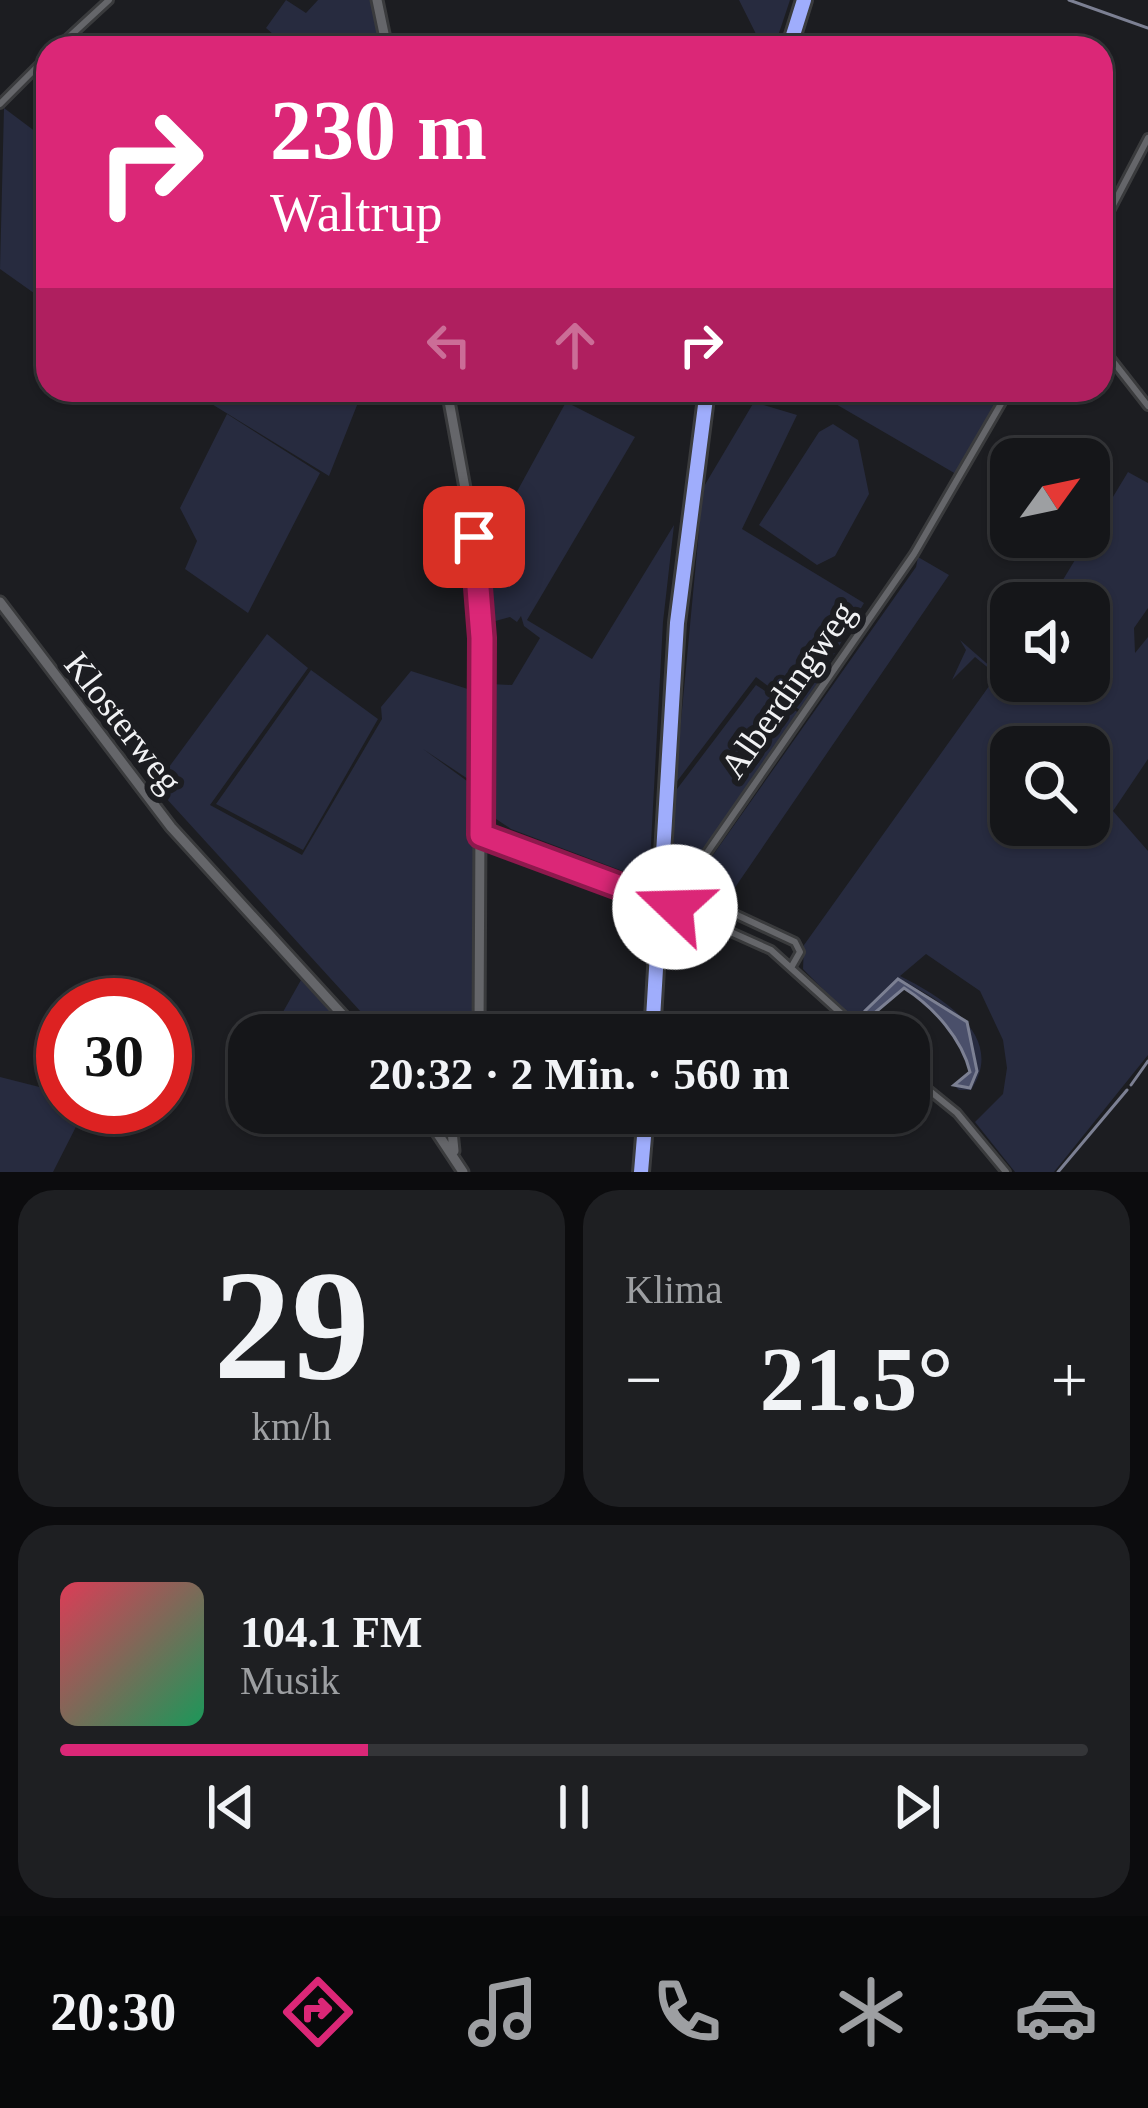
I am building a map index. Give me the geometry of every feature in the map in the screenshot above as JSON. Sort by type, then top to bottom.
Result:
[{"type":"highway","points":[[789,36],[801,0]]},
{"type":"highway","points":[[651,1014],[676,641],[703,402]]},
{"type":"highway","points":[[638,1172],[642,1134]]},
{"type":"main road","points":[[377,0],[384,36]]},
{"type":"main road","points":[[449,402],[480,592],[479,1014]]},
{"type":"main road","name":"Klosterweg","points":[[0,602],[107,748],[222,886],[341,1014]]},
{"type":"main road","points":[[439,1134],[461,1168]]},
{"type":"main road","points":[[455,1134],[461,1168]]},
{"type":"street","points":[[70,36],[109,0]]},
{"type":"street","points":[[0,104],[36,68]]},
{"type":"street","points":[[1113,205],[1148,138]]},
{"type":"street","points":[[1113,361],[1148,406]]},
{"type":"street","name":"Alberdingweg","points":[[792,966],[800,952],[795,942],[694,895],[686,883],[934,524],[1002,402]]},
{"type":"street","points":[[481,835],[740,932],[792,966],[843,1014]]},
{"type":"street","points":[[930,1091],[957,1113],[1006,1172]]},
{"type":"shaded area","points":[[286,0],[306,13],[318,0],[373,0],[380,36],[275,36],[266,28]]},
{"type":"shaded area","points":[[739,0],[790,0],[778,36],[757,36]]},
{"type":"shaded area","points":[[4,108],[36,132],[36,294],[0,269]]},
{"type":"shaded area","points":[[209,402],[358,402],[329,476]]},
{"type":"shaded area","points":[[566,402],[635,437],[527,620],[592,659],[674,525],[663,622],[649,881],[511,829],[487,813],[490,684],[512,685],[540,638],[524,626],[521,616],[517,622],[510,617],[488,623],[482,539],[490,541]]},
{"type":"shaded area","points":[[754,402],[797,415],[742,529],[864,603],[801,711],[756,677],[675,784],[703,488]]},
{"type":"shaded area","points":[[834,402],[998,402],[956,474]]},
{"type":"shaded area","points":[[227,414],[320,473],[248,613],[185,569],[197,541],[180,508]]},
{"type":"shaded area","points":[[833,424],[858,440],[869,494],[835,556],[817,565],[759,525],[819,432]]},
{"type":"shaded area","points":[[1128,472],[1148,483],[1148,608],[1134,628],[1135,653],[1148,637],[1148,759],[1113,811],[1148,851],[1148,1055],[1054,1172],[1015,1172],[975,1122],[1003,1094],[1007,1068],[1003,1040],[980,991],[926,954],[900,976],[949,1006],[975,1035],[980,1070],[971,1090],[959,1090],[954,1085],[960,1087],[977,1070],[970,1038],[955,1015],[904,981],[872,1002],[867,1014],[847,1014],[803,969],[804,945],[990,685],[990,702],[1110,702],[1110,582],[1062,582],[1076,558],[1110,558],[1110,502]]},
{"type":"shaded area","points":[[918,557],[949,575],[723,905],[697,892],[694,882],[916,567]]},
{"type":"shaded area","points":[[267,634],[308,668],[210,805],[302,855],[382,719],[381,707],[411,671],[471,690],[477,785],[423,749],[478,789],[473,1014],[363,1014],[155,786]]},
{"type":"shaded area","points":[[960,640],[990,669],[975,657],[952,680],[966,650]]},
{"type":"shaded area","points":[[311,670],[378,719],[303,850],[216,804]]},
{"type":"shaded area","points":[[756,685],[799,713],[685,880],[673,880],[674,793]]},
{"type":"shaded area","points":[[898,979],[967,1022],[977,1071],[970,1088],[954,1085],[970,1072],[954,1036],[904,988],[873,1014],[865,1011]]},
{"type":"shaded area","points":[[301,980],[330,1011],[328,1014],[282,1014]]},
{"type":"shaded area","points":[[0,1077],[36,1086],[36,1134],[72,1134],[53,1172],[0,1172]]},
{"type":"waterway","points":[[1069,0],[1148,28]]},
{"type":"waterway","points":[[1131,1085],[1148,1061]]},
{"type":"waterway","points":[[1058,1172],[1127,1090]]},
{"type":"route","points":[[474,537],[482,638],[481,835],[675,907]]}]
